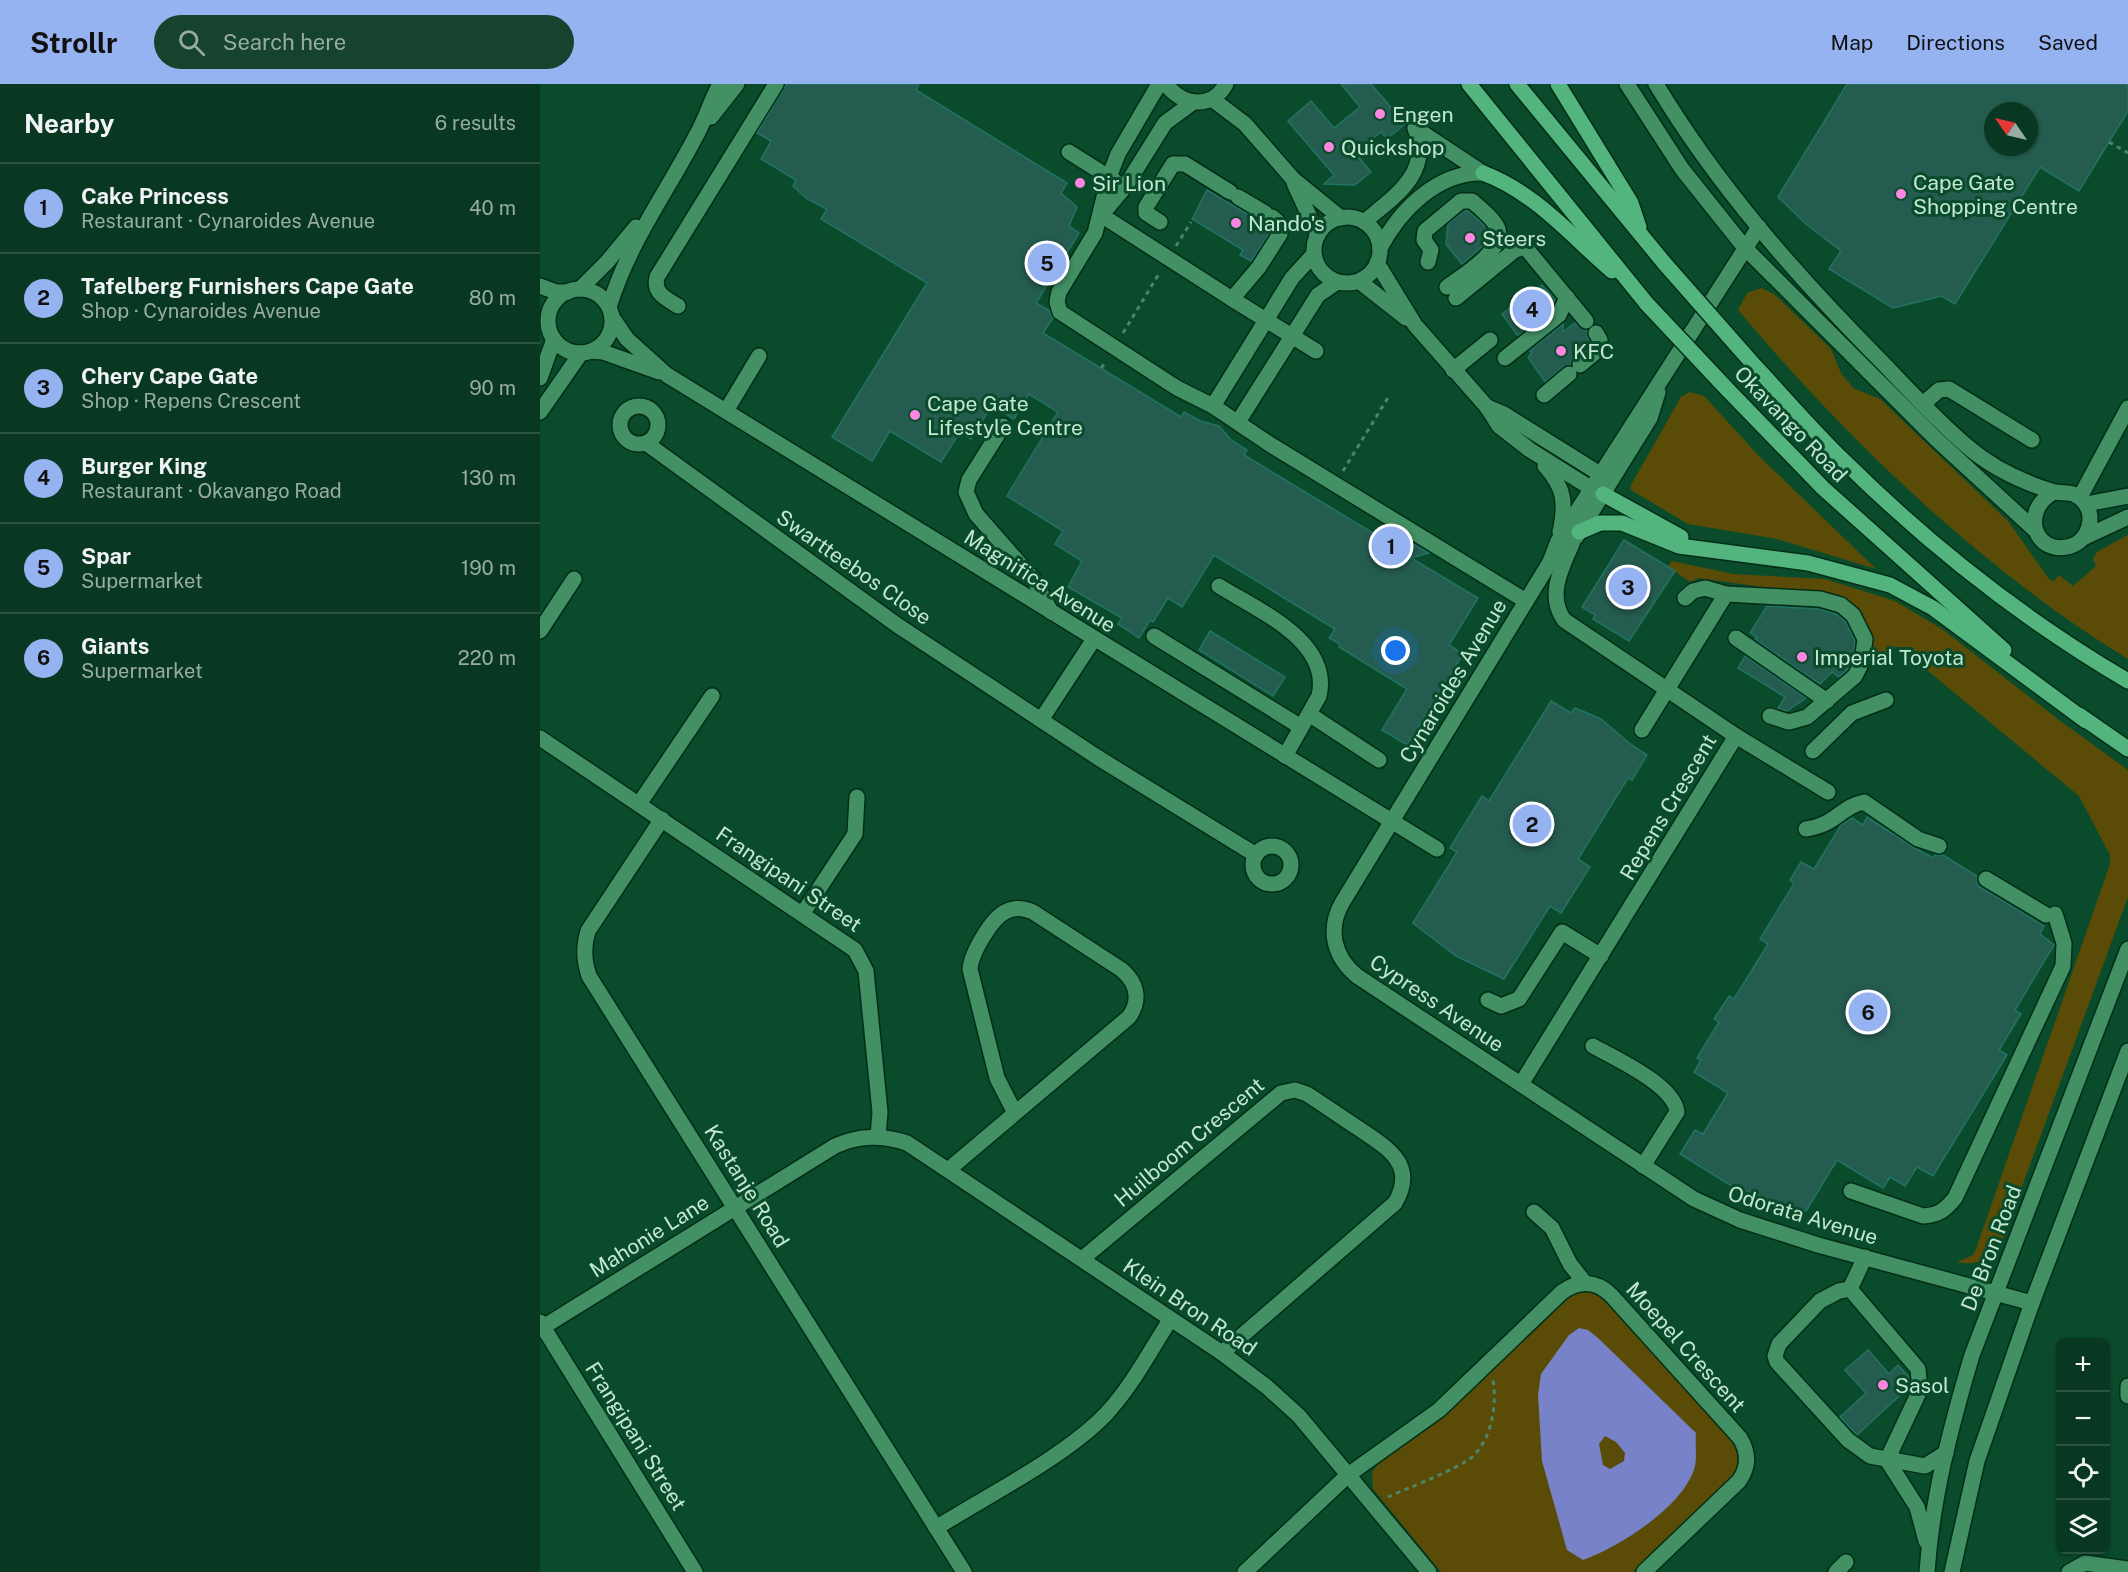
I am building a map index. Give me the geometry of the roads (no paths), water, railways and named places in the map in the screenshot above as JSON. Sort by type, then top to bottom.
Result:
[{"type":"main road","name":"Okavango Road","points":[[1469,84],[1635,291],[1786,451],[1864,526],[2086,721],[2128,749]]},
{"type":"main road","name":"Okavango Road","points":[[1517,84],[1665,264],[1843,461],[1923,535],[1995,594],[2074,649],[2128,681]]},
{"type":"main road","points":[[1558,84],[1631,203],[1642,236]]},
{"type":"main road","points":[[1483,173],[1509,184],[1542,206],[1635,291]]},
{"type":"main road","points":[[1600,486],[1684,539],[1718,550]]},
{"type":"main road","points":[[1570,539],[1600,523],[1622,523],[1679,546],[1808,563],[1867,578],[1901,590],[1933,608],[2086,721]]},
{"type":"street","points":[[540,412],[586,352],[608,338],[610,312],[620,271],[657,201],[697,134],[720,84]]},
{"type":"street","points":[[697,134],[737,84]]},
{"type":"street","points":[[678,306],[659,293],[656,287],[657,277],[776,84]]},
{"type":"street","points":[[1159,84],[1118,154],[1109,177],[1095,233],[1057,297],[1060,312],[1114,348],[1213,406],[1526,601]]},
{"type":"street","points":[[1166,84],[1173,94],[1192,103]]},
{"type":"street","points":[[1627,84],[1682,169],[1745,249],[1935,438],[2035,530],[2041,539],[2051,546],[2063,548],[2074,545],[2128,517]]},
{"type":"street","points":[[1656,84],[1689,135],[1759,227],[1836,315],[1923,404],[1979,457],[2054,492]]},
{"type":"street","points":[[1101,216],[1125,187],[1165,123],[1192,103],[1212,99],[1226,85],[1245,124]]},
{"type":"street","points":[[1212,99],[1245,124],[1293,179],[1341,218]]},
{"type":"street","points":[[1364,222],[1412,178],[1420,158],[1419,137],[1415,128],[1483,173]]},
{"type":"street","points":[[1069,152],[1125,187]]},
{"type":"street","points":[[1160,222],[1146,213],[1146,207],[1173,164],[1185,164],[1278,223],[1281,231],[1259,267],[1238,288],[1232,299]]},
{"type":"street","points":[[1238,422],[1318,295],[1337,282],[1359,281],[1367,277],[1379,256],[1392,224],[1436,186],[1456,176],[1483,173]]},
{"type":"street","points":[[1293,179],[1318,235]]},
{"type":"street","points":[[586,352],[561,347],[554,339],[544,316],[607,262],[657,201]]},
{"type":"street","points":[[1428,262],[1431,250],[1424,240],[1425,231],[1461,201],[1472,201],[1495,224],[1499,238],[1494,249],[1452,293],[1515,250],[1525,247],[1600,340],[1598,350],[1544,395]]},
{"type":"street","points":[[1101,216],[1316,351]]},
{"type":"street","points":[[1213,406],[1292,278],[1314,254],[1318,235],[1328,224],[1341,218],[1353,218],[1364,222],[1375,233],[1379,256],[1416,325],[1486,407],[1499,426],[1530,450],[1600,486]]},
{"type":"street","name":"Cynaroides Avenue","points":[[1392,822],[1550,562],[1570,539],[1600,486],[1650,417],[1660,385],[1759,227]]},
{"type":"street","points":[[1314,254],[1320,268],[1337,282]]},
{"type":"street","points":[[1359,281],[1416,325]]},
{"type":"street","points":[[540,286],[556,292],[591,291],[602,297],[610,312]]},
{"type":"street","points":[[1505,358],[1559,315],[1567,297]]},
{"type":"street","name":"Magnifica Avenue","points":[[610,312],[627,339],[667,375],[1437,849]]},
{"type":"street","points":[[540,378],[554,339]]},
{"type":"street","points":[[1453,370],[1490,340]]},
{"type":"street","name":"Magnifica Avenue","points":[[586,352],[603,352],[667,375]]},
{"type":"street","points":[[726,411],[759,356]]},
{"type":"street","points":[[1923,404],[1939,390],[1949,389],[2032,440]]},
{"type":"street","points":[[1486,407],[1504,414],[1600,486]]},
{"type":"street","points":[[2084,538],[2090,522],[2083,500],[2128,408]]},
{"type":"street","points":[[1003,426],[969,480],[966,492],[976,514],[1034,580],[1051,612]]},
{"type":"street","name":"Swartteebos Close","points":[[646,443],[897,625],[1041,720],[1256,855]]},
{"type":"street","points":[[1530,450],[1562,488],[1570,539]]},
{"type":"street","name":"Cynaroides Avenue","points":[[1570,539],[1600,486]]},
{"type":"street","points":[[2035,530],[2033,518],[2036,507],[2054,492],[2063,491],[2083,500],[2128,496]]},
{"type":"street","name":"Repens Crescent","points":[[1521,1084],[1736,736],[1569,626],[1559,613],[1556,603],[1557,581],[1570,539]]},
{"type":"street","points":[[540,631],[574,579]]},
{"type":"street","points":[[1219,585],[1300,639],[1316,660],[1321,685],[1319,696],[1286,756]]},
{"type":"street","points":[[1685,598],[1698,589],[1726,594],[1820,599],[1841,605],[1853,615],[1865,639],[1862,662],[1844,687],[1797,722],[1780,721],[1770,716]]},
{"type":"street","points":[[1642,730],[1726,594]]},
{"type":"street","points":[[1154,636],[1301,728]]},
{"type":"street","points":[[1736,638],[1827,700]]},
{"type":"street","points":[[1041,720],[1094,639]]},
{"type":"street","points":[[639,804],[712,696]]},
{"type":"street","points":[[1813,751],[1852,713],[1886,700]]},
{"type":"street","points":[[1309,714],[1378,760]]},
{"type":"street","points":[[1736,736],[1828,792]]},
{"type":"street","name":"Frangipani Street","points":[[540,738],[851,946],[862,960],[866,971],[880,1112],[879,1136]]},
{"type":"street","points":[[803,913],[855,834],[857,797]]},
{"type":"street","points":[[1806,829],[1827,824],[1849,807],[1864,802],[1909,834],[1925,843],[1939,846]]},
{"type":"street","name":"Kastanje Road","points":[[662,819],[588,931],[584,946],[584,961],[590,976],[964,1572]]},
{"type":"street","name":"Cypress Avenue","points":[[1392,822],[1337,912],[1334,932],[1337,952],[1342,961],[1357,976],[1521,1084]]},
{"type":"street","points":[[1851,1191],[1923,1216],[1936,1215],[1946,1209],[1955,1198],[2063,966],[2064,943],[2050,914],[1986,879]]},
{"type":"street","points":[[948,1170],[1128,1017],[1137,998],[1133,982],[1122,970],[1033,912],[1019,908],[1004,912],[998,917],[973,954],[970,969],[997,1078],[1015,1113]]},
{"type":"street","points":[[1488,1000],[1501,1006],[1520,999],[1562,932],[1601,956]]},
{"type":"street","name":"De Bron Road","points":[[1927,1572],[1928,1552],[1946,1453],[1969,1366],[2128,948]]},
{"type":"street","points":[[1593,1046],[1661,1087],[1676,1104],[1677,1112],[1642,1166]]},
{"type":"street","points":[[1952,1572],[1977,1461],[2032,1303],[2128,1051]]},
{"type":"street","name":"Odorata Avenue","points":[[1521,1084],[1694,1199],[1740,1221],[2032,1303]]},
{"type":"street","name":"Huilboom Crescent","points":[[1082,1259],[1281,1093],[1295,1090],[1307,1094],[1386,1147],[1398,1160],[1403,1177],[1400,1195],[1395,1203],[1222,1353]]},
{"type":"street","name":"Mahonie Lane","points":[[541,1326],[835,1146],[856,1138],[879,1136]]},
{"type":"street","name":"Klein Bron Road","points":[[879,1136],[907,1143],[1222,1353],[1299,1416],[1430,1572]]},
{"type":"street","points":[[1534,1212],[1552,1228],[1570,1264],[1585,1283]]},
{"type":"street","points":[[1850,1289],[1865,1257]]},
{"type":"street","points":[[1245,1572],[1348,1475],[1439,1410],[1562,1292],[1577,1284],[1585,1283]]},
{"type":"street","name":"Moepel Crescent","points":[[1585,1283],[1600,1286],[1611,1295],[1740,1438],[1746,1452],[1746,1467],[1739,1481],[1644,1572]]},
{"type":"street","points":[[1850,1289],[1918,1369],[1920,1390],[1887,1460]]},
{"type":"street","points":[[1850,1289],[1839,1291],[1820,1301],[1779,1344],[1775,1356],[1783,1369],[1848,1440],[1870,1456],[1924,1466],[1946,1453]]},
{"type":"street","points":[[936,1528],[1063,1449],[1105,1414],[1123,1394],[1170,1320]]},
{"type":"street","name":"Frangipani Street","points":[[541,1326],[695,1572]]},
{"type":"street","points":[[2128,1386],[2128,1396]]},
{"type":"street","points":[[1887,1460],[1922,1516],[1928,1552]]},
{"type":"street","points":[[2068,1572],[2085,1563],[2128,1569]]},
{"type":"water","points":[[1579,1328],[1588,1330],[1696,1433],[1695,1466],[1689,1481],[1678,1496],[1665,1510],[1632,1535],[1583,1560],[1567,1550],[1542,1461],[1538,1395],[1541,1374],[1569,1335]],"holes":[[[1605,1436],[1616,1442],[1625,1453],[1624,1461],[1610,1469],[1603,1465],[1599,1444]]]},
{"type":"place","name":"Engen","points":[[1380,114]]},
{"type":"place","name":"Quickshop","points":[[1329,147]]},
{"type":"place","name":"Sir Lion","points":[[1080,183]]},
{"type":"place","name":"Cape Gate Shopping Centre","points":[[1901,194]]},
{"type":"place","name":"Nando's","points":[[1236,223]]},
{"type":"place","name":"Steers","points":[[1470,238]]},
{"type":"place","name":"Spar","points":[[1047,263]]},
{"type":"place","name":"Burger King","points":[[1532,309]]},
{"type":"place","name":"KFC","points":[[1561,351]]},
{"type":"place","name":"Cape Gate Lifestyle Centre","points":[[915,415]]},
{"type":"place","name":"Cake Princess","points":[[1391,546]]},
{"type":"place","name":"Chery Cape Gate","points":[[1628,587]]},
{"type":"place","name":"Imperial Toyota","points":[[1802,657]]},
{"type":"place","name":"Tafelberg Furnishers Cape Gate","points":[[1532,824]]},
{"type":"place","name":"Giants","points":[[1868,1012]]},
{"type":"place","name":"Sasol","points":[[1883,1385]]}]
